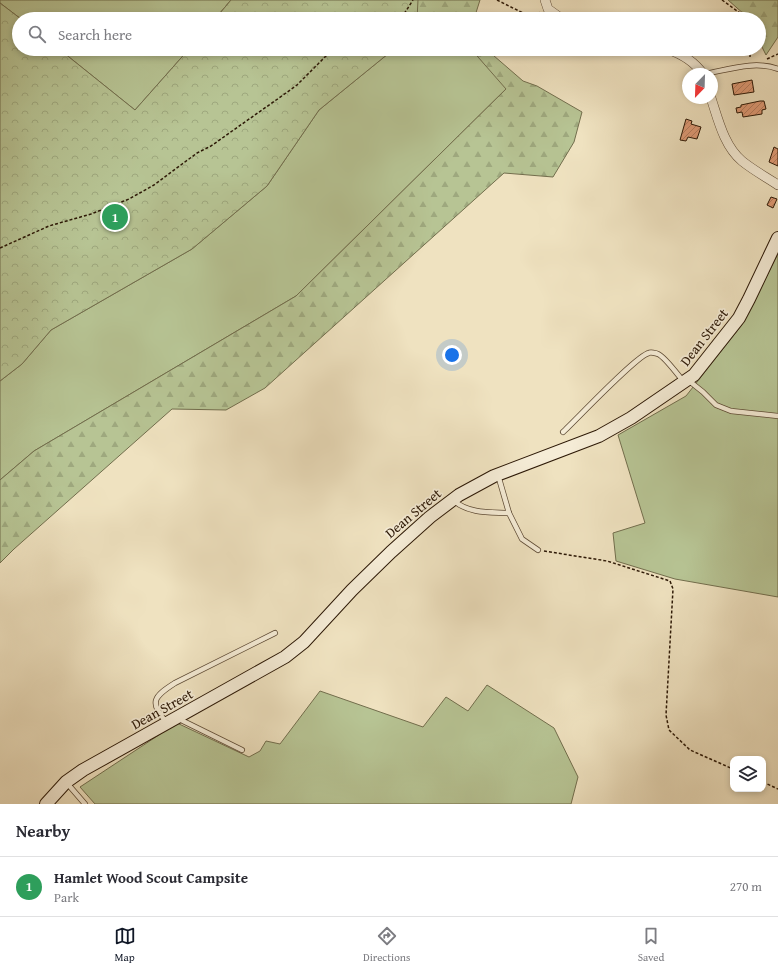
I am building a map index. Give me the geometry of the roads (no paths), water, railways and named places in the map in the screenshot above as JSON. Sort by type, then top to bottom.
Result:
[{"type":"street","points":[[546,4],[555,12]]},
{"type":"street","points":[[684,56],[690,60],[697,68]]},
{"type":"street","points":[[713,104],[725,138],[741,160],[778,185]]},
{"type":"street","name":"Dean Street","points":[[46,804],[66,782],[83,770],[285,657],[304,642],[352,590],[391,552],[430,517],[459,495],[498,475],[599,436],[631,418],[694,376],[739,318],[750,299],[778,238]]},
{"type":"lane","points":[[718,72],[768,65],[778,69]]},
{"type":"lane","points":[[563,432],[619,376],[648,353],[658,354],[662,357],[686,381],[703,392],[716,405],[731,411],[778,416]]},
{"type":"lane","points":[[498,475],[509,513],[522,539],[538,550]]},
{"type":"lane","points":[[452,500],[460,506],[474,511],[509,513]]},
{"type":"lane","points":[[242,750],[172,720],[156,707],[156,697],[174,683],[275,633]]},
{"type":"lane","points":[[66,782],[85,804]]},
{"type":"place","name":"Hamlet Wood Scout Campsite","points":[[115,217]]}]
